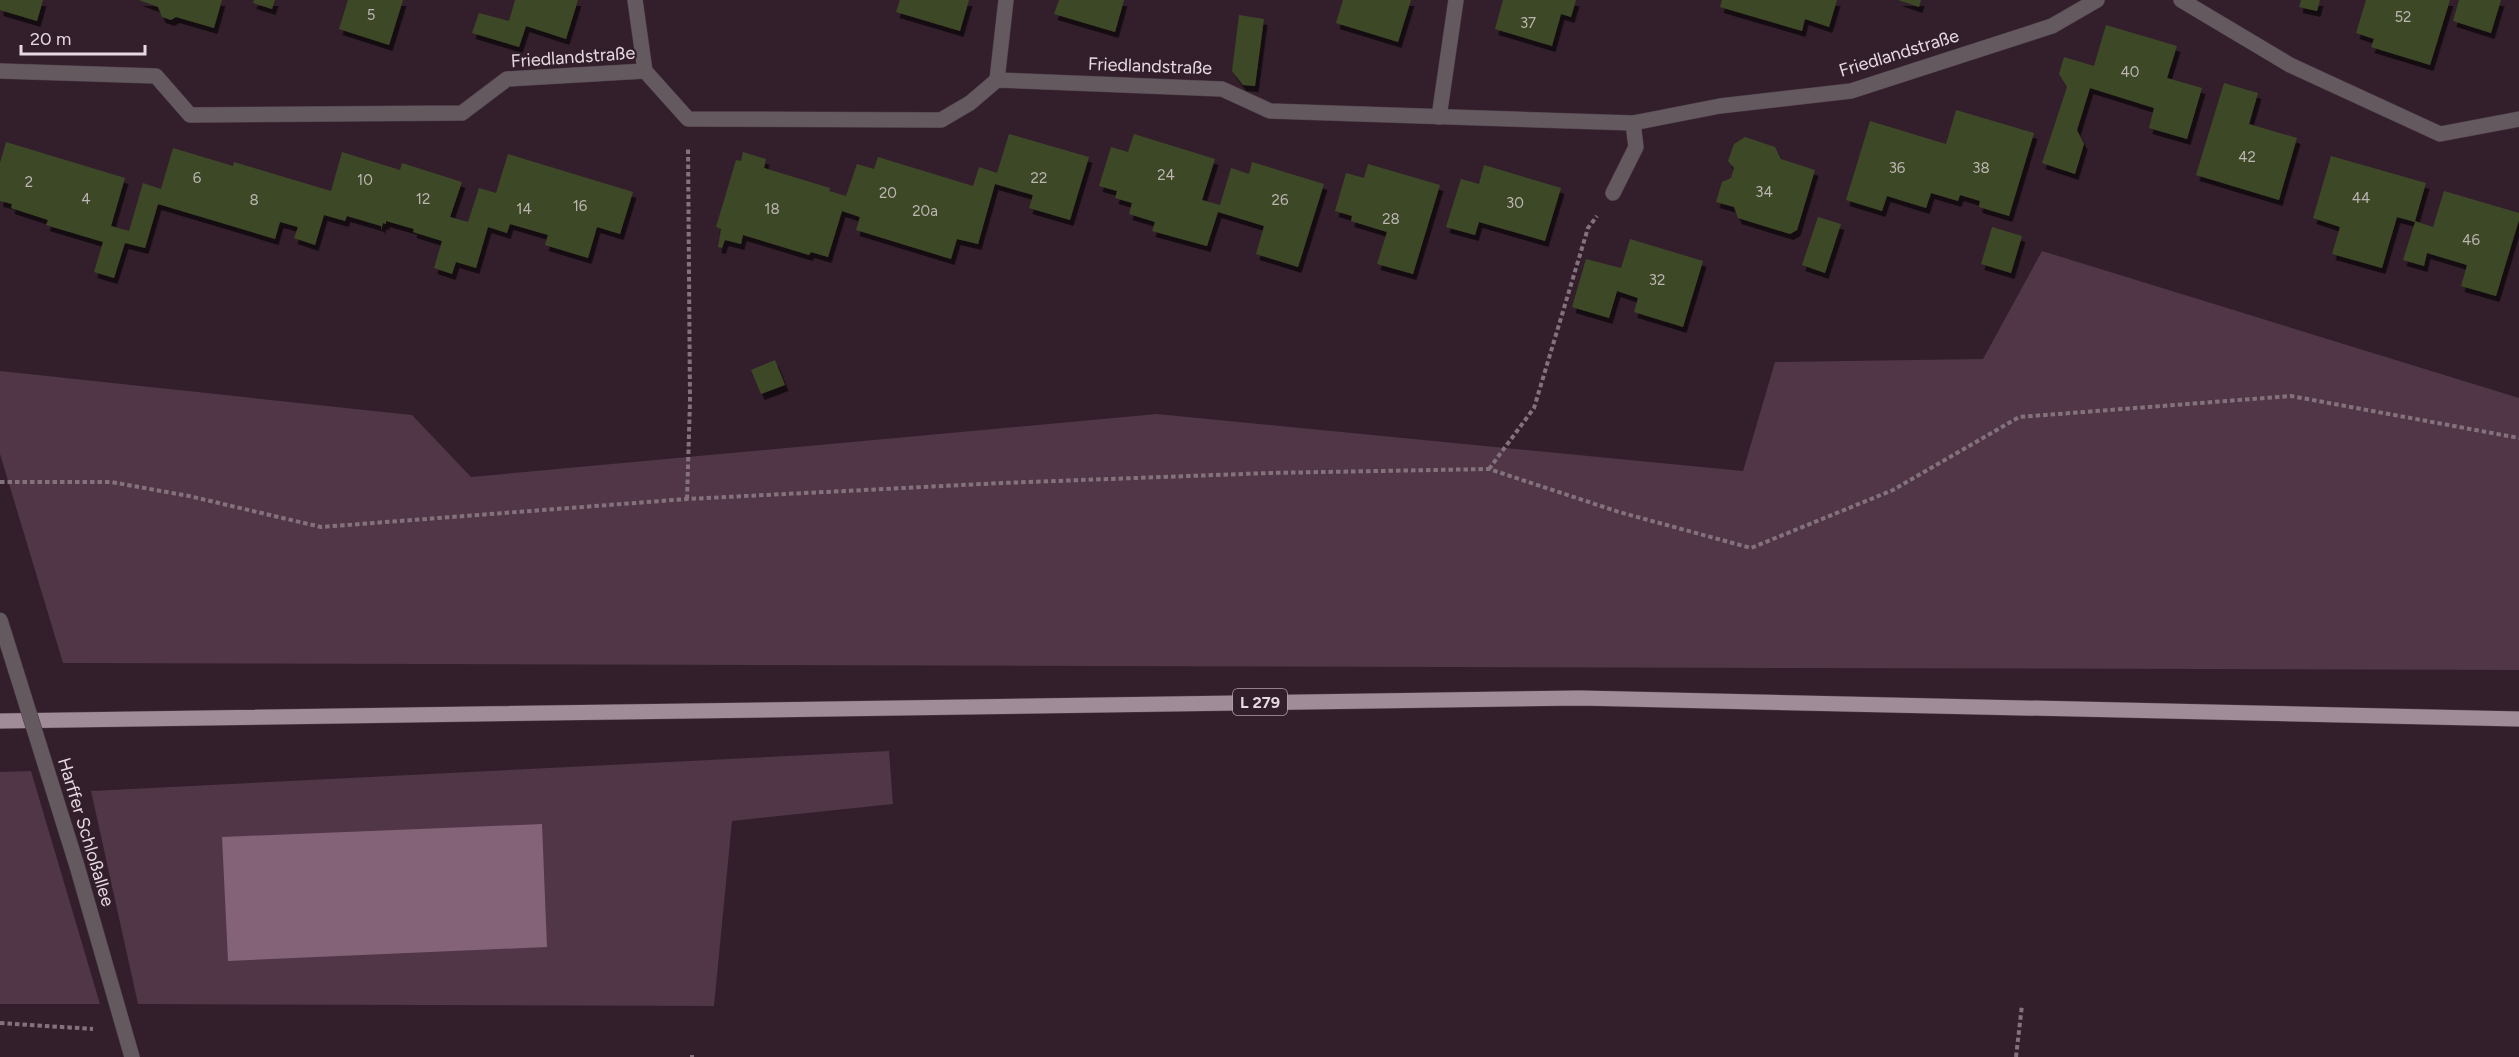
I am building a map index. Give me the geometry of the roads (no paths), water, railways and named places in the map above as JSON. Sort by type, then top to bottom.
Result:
[{"type":"main road","name":"L 279","points":[[0,721],[1580,698],[2519,719]]},
{"type":"street","points":[[635,0],[645,71]]},
{"type":"street","points":[[997,80],[1006,0]]},
{"type":"street","points":[[1439,117],[1456,0]]},
{"type":"street","name":"Friedlandstraße","points":[[0,71],[156,76],[190,115],[462,113],[507,79],[645,71],[688,119],[941,120],[970,103],[997,80],[1222,89],[1270,111],[1633,123],[1720,106],[1851,91],[2052,26],[2097,0]]},
{"type":"street","points":[[2181,0],[2290,65],[2440,134],[2519,119]]},
{"type":"street","points":[[1613,193],[1636,147],[1633,123]]},
{"type":"street","name":"Harffer Schloßallee","points":[[0,619],[77,867],[132,1057]]}]
